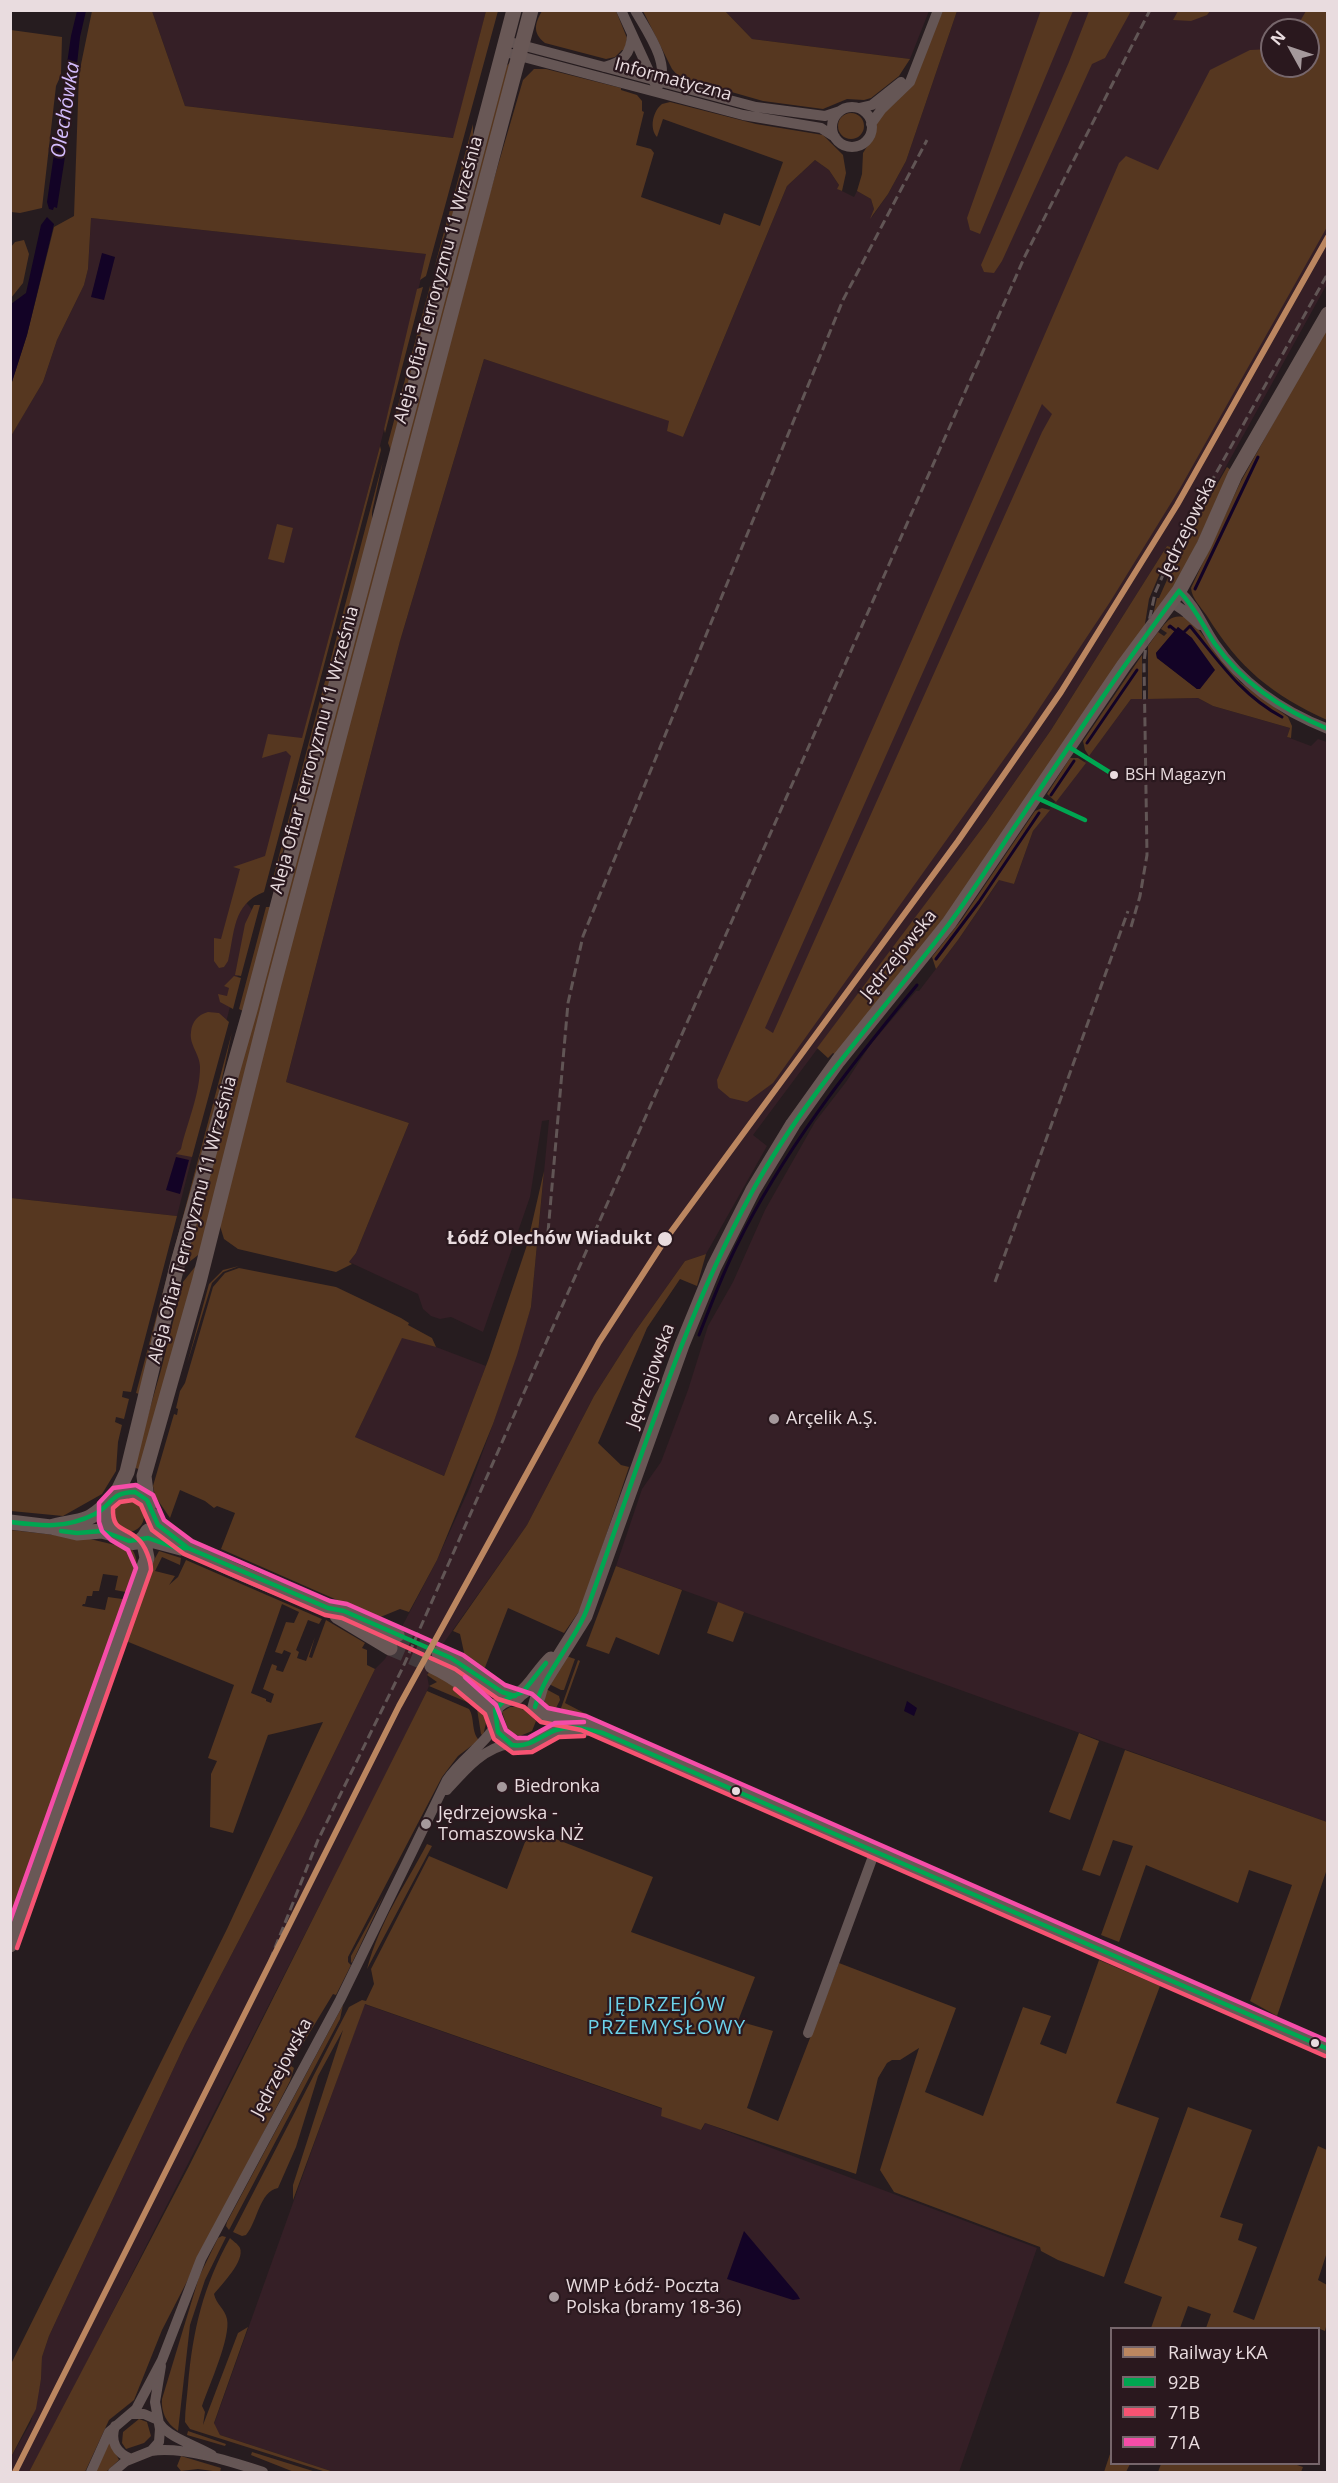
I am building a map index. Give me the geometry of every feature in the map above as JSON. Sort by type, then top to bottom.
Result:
[{"type":"street","name":"Aleja Ofiar Terroryzmu 11 Września","points":[[111,1500],[127,1472],[183,1243],[250,1010],[514,10]]},
{"type":"street","name":"Aleja Ofiar Terroryzmu 11 Września","points":[[147,1500],[144,1476],[199,1282],[271,994],[531,10]]},
{"type":"street","points":[[621,10],[657,81]]},
{"type":"street","points":[[635,10],[663,70],[654,92]]},
{"type":"street","points":[[916,63],[896,88],[872,105],[840,111],[833,121],[835,136],[843,145],[855,146],[867,139],[871,124],[881,110],[910,82],[938,10]]},
{"type":"street","points":[[603,67],[626,57],[631,46],[632,34]]},
{"type":"street","name":"Informatyczna","points":[[505,46],[654,92],[752,117],[821,128],[835,136]]},
{"type":"street","name":"Informatyczna","points":[[520,50],[603,67],[770,109],[825,117],[840,111]]},
{"type":"street","points":[[859,108],[865,112],[871,124]]},
{"type":"street","name":"Jędrzejowska","points":[[538,1710],[538,1693],[575,1634],[590,1602],[682,1345],[706,1285],[758,1181],[793,1124],[838,1061],[949,924],[1124,665],[1175,597],[1199,554],[1235,476],[1328,314]]},
{"type":"street","points":[[1175,597],[1194,606],[1207,632],[1225,658],[1252,686],[1280,706],[1328,729]]},
{"type":"street","points":[[51,1527],[88,1518],[97,1514],[111,1500],[127,1492],[135,1492],[147,1500],[152,1515],[161,1529],[180,1540],[188,1548],[328,1608],[340,1619],[393,1642]]},
{"type":"street","points":[[111,1500],[106,1522],[113,1534]]},
{"type":"street","points":[[136,1540],[151,1526],[152,1515]]},
{"type":"street","points":[[10,1522],[77,1533],[102,1531],[136,1540],[168,1544],[176,1548],[188,1548]]},
{"type":"street","points":[[136,1540],[145,1563]]},
{"type":"street","points":[[10,1945],[145,1563],[157,1546],[168,1544]]},
{"type":"street","name":"Jędrzejowska","points":[[514,1696],[523,1692],[542,1666],[563,1650]]},
{"type":"street","points":[[603,1733],[578,1728],[560,1730],[535,1742],[520,1746],[510,1744],[500,1735],[488,1706],[435,1660],[466,1666],[502,1692],[528,1700],[550,1717],[577,1720],[1328,2049]]},
{"type":"street","points":[[495,1720],[501,1702],[514,1696]]},
{"type":"street","points":[[535,1742],[540,1731],[538,1710]]},
{"type":"street","name":"Jędrzejowska","points":[[91,2472],[105,2439],[115,2426],[131,2414],[139,2404],[162,2360],[201,2259],[340,2000],[453,1771],[488,1736],[495,1720]]},
{"type":"street","name":"Jędrzejowska","points":[[440,1797],[485,1754],[498,1746],[510,1744]]},
{"type":"street","points":[[808,2033],[875,1851]]},
{"type":"street","name":"Jędrzejowska","points":[[151,2451],[159,2442],[155,2402],[162,2360]]},
{"type":"street","points":[[131,2414],[144,2414],[158,2420],[166,2432],[218,2458]]},
{"type":"street","points":[[115,2426],[113,2439],[116,2447],[121,2454],[131,2458]]},
{"type":"street","points":[[112,2472],[131,2458],[151,2451],[165,2450],[218,2458],[263,2472]]},
{"type":"shaded area","points":[[1041,10],[1073,11],[980,234],[970,230],[967,218]]},
{"type":"shaded area","points":[[1178,10],[1210,11],[1207,15],[1191,21],[1173,20]]},
{"type":"shaded area","points":[[92,11],[152,11],[185,106],[453,138],[486,11],[498,11],[426,276],[420,280],[426,254],[91,218],[88,269],[84,285],[57,340],[43,382],[11,436],[11,385],[27,335],[54,227],[74,216],[79,74]]},
{"type":"shaded area","points":[[152,11],[486,11],[454,138],[185,106]]},
{"type":"shaded area","points":[[542,11],[616,11],[627,38],[625,51],[622,50],[615,57],[606,59],[545,43],[536,32]]},
{"type":"shaded area","points":[[643,11],[725,11],[752,39],[910,59],[899,76],[871,98],[864,100],[847,99],[823,109],[763,101],[679,77],[672,69]]},
{"type":"shaded area","points":[[725,11],[929,11],[910,59],[752,39]]},
{"type":"shaded area","points":[[943,11],[957,11],[906,161],[888,194],[870,219],[874,209],[871,199],[857,191],[862,174],[863,153],[873,137],[878,118],[898,100]]},
{"type":"shaded area","points":[[957,11],[1327,11],[1327,284],[1181,548],[1167,546],[1051,730],[986,823],[753,1135],[767,1146],[706,1254],[685,1261],[634,1333],[594,1396],[527,1525],[443,1644],[427,1675],[429,1686],[427,1691],[363,1820],[58,2419],[29,2472],[11,2472],[11,2457],[31,2422],[41,2379],[42,2357],[49,2336],[185,2044],[304,1815],[375,1669],[385,1659],[437,1560],[469,1489],[531,1307],[549,1120],[542,1121],[530,1197],[483,1332],[451,1317],[440,1319],[431,1316],[423,1309],[418,1294],[349,1262],[356,1253],[409,1123],[286,1082],[400,641],[484,359],[670,421],[683,437],[787,186],[815,160],[829,170],[839,185],[838,189],[854,197],[857,191],[871,199],[874,209],[872,217],[906,161]]},
{"type":"shaded area","points":[[1089,11],[1131,11],[1105,58],[1092,64],[1002,261],[994,273],[984,272],[981,265]]},
{"type":"shaded area","points":[[1306,11],[1327,11],[1327,227],[1179,490],[1110,602],[1027,727],[773,1083],[747,1102],[730,1098],[718,1088],[717,1080],[920,622],[1119,163],[1126,156],[1158,170],[1210,70],[1250,50],[1260,50],[1260,78],[1320,78],[1320,18],[1302,18]],"holes":[[[1042,404],[1052,414],[773,1033],[765,1028]]]},
{"type":"shaded area","points":[[11,30],[62,37],[61,75],[56,86],[42,208],[20,213],[11,212]]},
{"type":"shaded area","points":[[511,61],[202,1252],[184,1266],[505,68]]},
{"type":"shaded area","points":[[534,69],[546,69],[621,88],[621,90],[637,95],[642,101],[644,112],[636,145],[651,149],[654,153],[641,197],[720,225],[724,213],[760,226],[783,162],[663,119],[657,137],[653,129],[653,120],[662,104],[670,102],[756,124],[823,135],[843,155],[846,173],[842,191],[837,189],[839,185],[829,170],[815,160],[787,186],[683,437],[667,431],[669,421],[484,359],[400,641],[286,1082],[409,1123],[356,1253],[349,1262],[352,1264],[336,1272],[238,1249],[224,1239],[220,1226],[264,1047],[489,196],[523,80]]},
{"type":"shaded area","points":[[851,113],[860,117],[864,126],[860,135],[851,139],[842,135],[838,126],[842,117]]},
{"type":"shaded area","points":[[473,124],[473,144],[455,212],[446,231],[434,269]]},
{"type":"shaded area","points":[[91,218],[427,254],[380,446],[262,889],[245,901],[254,912],[177,1216],[11,1198],[10,437],[43,382],[57,340],[84,285],[88,269]]},
{"type":"shaded area","points":[[24,240],[29,254],[23,283],[11,298],[11,247],[15,242]]},
{"type":"shaded area","points":[[435,285],[392,453],[388,443],[430,286]]},
{"type":"shaded area","points":[[423,287],[385,433],[384,429],[417,289]]},
{"type":"shaded area","points":[[1327,326],[1327,720],[1290,701],[1258,678],[1219,634],[1197,603],[1191,588],[1240,483]]},
{"type":"shaded area","points":[[380,446],[381,450],[264,892],[254,897],[240,912],[228,961],[224,967],[219,968],[214,961],[214,938],[221,939],[240,869],[233,867],[265,856],[291,756],[286,751],[262,758],[268,734],[302,738]]},
{"type":"shaded area","points":[[383,461],[372,512],[372,528],[294,819],[271,886]]},
{"type":"shaded area","points":[[1227,467],[1231,470],[1182,575],[1152,619],[1157,598],[1159,598],[1181,548]]},
{"type":"shaded area","points":[[277,524],[293,528],[284,563],[268,559]]},
{"type":"shaded area","points":[[1167,546],[1171,547],[1149,599],[1144,630],[963,894],[836,1055],[833,1053],[828,1058],[817,1048],[986,823],[1051,730]]},
{"type":"shaded area","points":[[1184,615],[1191,620],[1240,682],[1288,717],[1292,726],[1291,738],[1287,737],[1290,728],[1213,706],[1198,698],[1148,699],[1148,646],[1158,632],[1164,636],[1167,633],[1161,629],[1168,621],[1176,617]],"holes":[[[1178,627],[1192,638],[1200,689],[1157,658],[1156,653]]]},
{"type":"shaded area","points":[[1142,655],[1142,699],[1131,699],[1089,756],[1083,741]]},
{"type":"shaded area","points":[[1198,698],[1213,706],[1290,728],[1287,737],[1311,746],[1318,739],[1327,742],[1327,1822],[616,1566],[642,1489],[661,1462],[688,1390],[708,1326],[733,1282],[765,1210],[815,1122],[846,1082],[870,1045],[916,991],[919,991],[958,940],[1000,879],[1014,884],[1033,831],[1131,699]]},
{"type":"shaded area","points":[[1070,758],[1078,758],[1086,763],[1056,802],[1047,794]]},
{"type":"shaded area","points":[[1042,808],[1050,810],[1033,831],[1014,884],[999,880],[936,969],[932,957],[962,919],[1035,811]]},
{"type":"shaded area","points":[[254,905],[260,905],[241,976],[235,975],[245,924]]},
{"type":"shaded area","points":[[266,907],[271,907],[243,1011],[239,1009]]},
{"type":"shaded area","points":[[234,976],[241,978],[233,1009],[220,1002],[218,994],[227,996],[229,988],[224,986]]},
{"type":"shaded area","points":[[208,1012],[219,1013],[229,1022],[192,1157],[176,1154],[181,1149],[196,1098],[199,1077],[200,1062],[191,1037],[192,1028],[196,1019]]},
{"type":"shaded area","points":[[232,1032],[215,1111],[139,1394],[136,1393]]},
{"type":"shaded area","points":[[544,1171],[531,1307],[517,1355],[493,1424],[437,1560],[409,1612],[400,1609],[378,1618],[221,1549],[235,1513],[217,1506],[214,1508],[205,1501],[180,1490],[170,1518],[155,1496],[153,1486],[174,1414],[177,1415],[178,1409],[176,1408],[180,1391],[185,1383],[213,1287],[225,1273],[239,1268],[336,1287],[401,1318],[409,1323],[408,1325],[432,1338],[436,1347],[402,1338],[355,1437],[444,1476],[489,1358],[527,1245]]},
{"type":"shaded area","points":[[11,1198],[177,1216],[131,1392],[123,1391],[122,1397],[129,1399],[124,1419],[116,1417],[115,1422],[122,1425],[116,1471],[102,1494],[63,1516],[11,1511]]},
{"type":"shaded area","points":[[706,1254],[697,1286],[680,1279],[647,1328],[598,1443],[621,1465],[629,1467],[580,1610],[564,1633],[508,1608],[484,1670],[465,1657],[460,1634],[453,1631],[527,1525],[594,1396],[634,1333],[685,1261]]},
{"type":"shaded area","points":[[198,1263],[141,1470],[133,1467],[183,1282]]},
{"type":"shaded area","points":[[239,1266],[223,1272],[212,1283],[187,1364],[209,1284],[223,1270]]},
{"type":"shaded area","points":[[402,1337],[486,1366],[444,1476],[355,1437]]},
{"type":"shaded area","points":[[128,1500],[139,1505],[144,1516],[139,1527],[128,1532],[117,1527],[112,1516],[117,1505]]},
{"type":"shaded area","points":[[11,1530],[90,1539],[132,1549],[137,1565],[131,1593],[115,1590],[118,1576],[103,1574],[99,1591],[93,1591],[92,1596],[87,1596],[82,1606],[105,1610],[108,1597],[129,1600],[11,1922]]},
{"type":"shaded area","points":[[159,1551],[181,1558],[180,1565],[162,1557],[155,1571],[175,1576],[169,1585],[178,1577],[186,1560],[322,1619],[319,1624],[308,1620],[296,1650],[299,1652],[297,1658],[306,1661],[315,1637],[309,1657],[312,1658],[326,1620],[365,1643],[362,1648],[367,1650],[367,1665],[375,1669],[304,1815],[185,2044],[49,2336],[42,2357],[36,2409],[11,2457],[11,2364],[227,1929],[323,1722],[268,1735],[233,1833],[210,1827],[211,1774],[217,1761],[208,1758],[234,1685],[126,1641],[64,1815],[148,1571]],"holes":[[[282,1604],[299,1612],[294,1623],[286,1622],[275,1652],[282,1654],[284,1650],[291,1653],[283,1672],[276,1670],[277,1666],[272,1664],[263,1689],[274,1694],[271,1703],[251,1693]]]},
{"type":"shaded area","points":[[616,1566],[682,1590],[659,1655],[616,1637],[609,1654],[586,1646]]},
{"type":"shaded area","points":[[718,1602],[744,1612],[733,1642],[707,1633]]},
{"type":"shaded area","points":[[566,1656],[575,1659],[564,1690],[561,1690],[547,1683]]},
{"type":"shaded area","points":[[578,1660],[580,1661],[565,1703],[588,1715],[564,1711],[561,1708]]},
{"type":"shaded area","points":[[430,1671],[441,1676],[476,1703],[474,1705],[429,1686],[437,1682],[427,1675]]},
{"type":"shaded area","points":[[544,1688],[559,1696],[560,1700],[554,1712],[545,1703]]},
{"type":"shaded area","points":[[427,1691],[469,1709],[479,1740],[458,1756],[442,1777],[348,1957],[351,1965],[336,1995],[333,1994],[290,2065],[294,2068],[290,2081],[162,2330],[134,2400],[109,2420],[85,2472],[29,2472],[188,2168]]},
{"type":"shaded area","points":[[480,1706],[487,1719],[483,1736],[477,1709]]},
{"type":"shaded area","points":[[510,1707],[521,1707],[536,1721],[532,1731],[520,1736],[509,1732],[502,1712]]},
{"type":"shaded area","points":[[1079,1733],[1099,1741],[1070,1820],[1049,1812]]},
{"type":"shaded area","points":[[1125,1750],[1327,1822],[1327,1869],[1277,2016],[1250,2001],[1292,1885],[1249,1870],[1238,1903],[1146,1865],[1119,1942],[1101,1935],[1133,1846],[1113,1840],[1100,1876],[1082,1870]]},
{"type":"shaded area","points":[[530,1829],[653,1877],[631,1932],[755,1977],[738,2021],[773,2031],[747,2108],[778,2121],[839,1963],[956,2008],[925,2092],[983,2116],[1023,2007],[1051,2016],[1040,2044],[1066,2054],[1099,1960],[1160,1986],[1116,2103],[1159,2118],[1104,2277],[1058,2260],[1041,2251],[1040,2247],[894,2192],[880,2170],[919,2048],[900,2060],[887,2063],[878,2078],[856,2174],[705,2123],[701,2130],[661,2116],[662,2108],[365,2004],[293,2200],[293,2185],[343,2030],[318,2076],[296,2147],[278,2188],[267,2195],[246,2235],[242,2236],[233,2232],[349,2007],[362,2000],[366,2001],[374,1984],[371,1969],[429,1856],[507,1889]]},
{"type":"shaded area","points":[[427,1844],[432,1846],[367,1969],[386,1920]]},
{"type":"shaded area","points":[[384,1895],[352,1963],[351,1956]]},
{"type":"shaded area","points":[[364,2004],[663,2109],[661,2115],[702,2130],[705,2123],[1037,2248],[959,2472],[334,2472],[220,2435],[214,2424]]},
{"type":"shaded area","points":[[343,2005],[340,2019],[229,2230],[226,2226],[227,2222]]},
{"type":"shaded area","points":[[1188,2107],[1252,2130],[1220,2217],[1243,2224],[1238,2240],[1257,2247],[1233,2312],[1254,2320],[1318,2146],[1327,2150],[1327,2252],[1318,2280],[1327,2285],[1325,2331],[1320,2327],[1206,2327],[1211,2314],[1188,2306],[1180,2327],[1151,2327],[1162,2297],[1124,2283]]},
{"type":"shaded area","points":[[226,2237],[205,2280],[190,2325],[178,2431],[165,2417],[162,2399],[199,2277],[218,2238]]},
{"type":"shaded area","points":[[230,2238],[240,2248],[241,2253],[236,2266],[214,2294],[226,2315],[227,2327],[223,2349],[202,2406],[205,2412],[203,2425],[238,2333],[248,2327],[214,2423],[220,2435],[334,2472],[326,2472],[190,2429],[185,2422],[196,2327],[206,2291]]},
{"type":"shaded area","points":[[139,2419],[147,2422],[151,2436],[144,2443],[126,2449],[122,2443],[123,2432]]},
{"type":"shaded area","points":[[188,2431],[226,2444],[225,2446],[187,2435]]},
{"type":"shaded area","points":[[109,2440],[119,2460],[106,2472],[94,2472]]},
{"type":"shaded area","points":[[252,2452],[316,2472],[294,2472],[251,2455]]},
{"type":"shaded area","points":[[1110,2454],[1110,2465],[1130,2465],[1126,2472],[1104,2472]]},
{"type":"shaded area","points":[[181,2456],[221,2468],[220,2472],[198,2469],[181,2471],[177,2466]]},
{"type":"shaded area","points":[[1161,2465],[1297,2465],[1303,2467],[1301,2472],[1158,2472]]},
{"type":"water","name":"Olechówka","points":[[77,11],[86,11],[80,37],[71,118],[57,208],[54,207],[53,210],[49,209],[47,202],[71,36]]},
{"type":"water","points":[[47,217],[54,224],[27,335],[11,385],[11,304],[26,293],[41,225]]},
{"type":"water","points":[[102,253],[115,257],[104,300],[91,297]]},
{"type":"water","points":[[1178,627],[1192,638],[1215,670],[1200,689],[1157,658],[1156,653]]},
{"type":"water","points":[[176,1157],[189,1160],[180,1194],[166,1190]]},
{"type":"water","points":[[907,1701],[917,1708],[914,1716],[904,1711]]},
{"type":"water","points":[[744,2231],[800,2299],[793,2300],[727,2279]]},
{"type":"waterway","points":[[1195,589],[1258,457]]},
{"type":"waterway","points":[[1184,632],[1190,626],[1242,688],[1282,717]]},
{"type":"waterway","points":[[1169,627],[1175,630]]},
{"type":"waterway","points":[[1087,743],[1137,670]]},
{"type":"waterway","points":[[1051,795],[1074,761]]},
{"type":"waterway","points":[[936,959],[979,902],[1039,813]]},
{"type":"waterway","points":[[699,1335],[731,1258],[796,1143],[843,1078],[917,985]]},
{"type":"tunnel","points":[[397,1635],[439,1653]]},
{"type":"tunnel","points":[[390,1648],[432,1666]]},
{"type":"railway","points":[[265,1973],[318,1840],[403,1667],[1025,256],[1150,10]]},
{"type":"railway","points":[[548,1232],[568,1003],[583,936],[843,300],[927,140]]},
{"type":"railway","points":[[1131,927],[1140,896],[1147,855],[1144,663],[1155,593],[1177,543],[1328,273]]},
{"type":"railway","points":[[995,1282],[1128,911]]},
{"type":"rail line","name":"ŁKA","points":[[15,2472],[399,1706],[599,1342],[665,1240],[958,841],[1061,692],[1177,505],[1328,237]]},
{"type":"transit line","name":"92B","points":[[1179,591],[1215,644],[1238,671],[1280,704],[1328,729]]},
{"type":"transit line","name":"92B","points":[[535,1707],[546,1680],[577,1630],[589,1604],[683,1342],[704,1291],[752,1192],[773,1156],[820,1087],[959,911],[1099,702],[1179,591]]},
{"type":"transit line","name":"92B","points":[[1069,747],[1114,775]]},
{"type":"transit line","name":"92B","points":[[1035,797],[1085,820]]},
{"type":"transit line","name":"71A","points":[[10,1921],[136,1568],[128,1550],[111,1540],[102,1531],[99,1522],[99,1503],[113,1488],[136,1485],[153,1495],[164,1520],[192,1541],[330,1601],[347,1604],[463,1655],[505,1685],[532,1694],[548,1708],[586,1716],[1328,2041]]},
{"type":"transit line","name":"92B","points":[[10,1522],[43,1525],[74,1522],[95,1514],[121,1494],[135,1492],[147,1500],[158,1525],[188,1548],[328,1608],[344,1611],[451,1658],[502,1692],[515,1696]]},
{"type":"transit line","name":"71B","points":[[17,1948],[151,1570],[143,1545],[133,1535],[120,1528],[113,1516],[113,1508],[120,1502],[133,1500],[141,1505],[152,1530],[184,1554],[325,1615],[342,1618],[455,1669],[498,1699],[524,1707],[541,1722],[581,1730],[1325,2056]]},
{"type":"transit line","name":"92B","points":[[61,1531],[77,1533],[102,1531],[129,1541],[148,1538],[176,1548],[187,1548]]},
{"type":"transit line","name":"92B","points":[[546,1663],[523,1692],[506,1699],[495,1710],[498,1732],[512,1745],[524,1745],[551,1732],[568,1728],[603,1733],[1328,2049]]},
{"type":"transit line","name":"71A","points":[[465,1677],[496,1705],[506,1730],[517,1738],[528,1738],[555,1723],[584,1722]]},
{"type":"transit line","name":"71B","points":[[455,1689],[485,1714],[494,1739],[513,1753],[532,1752],[559,1737],[584,1736]]},
{"type":"place","name":"BSH Magazyn","points":[[1114,775]]},
{"type":"place","name":"Łódź Olechów Wiadukt","points":[[665,1239]]},
{"type":"place","name":"Arçelik A.Ş.","points":[[774,1419]]},
{"type":"place","name":"Biedronka","points":[[502,1787]]},
{"type":"place","name":"Jędrzejowska - Tomaszowska NŻ","points":[[426,1824]]},
{"type":"place","name":"WMP Łódź- Poczta Polska (bramy 18-36)","points":[[554,2297]]},
{"type":"district","name":"JĘDRZEJÓW PRZEMYSŁOWY","points":[[667,2016]]}]
